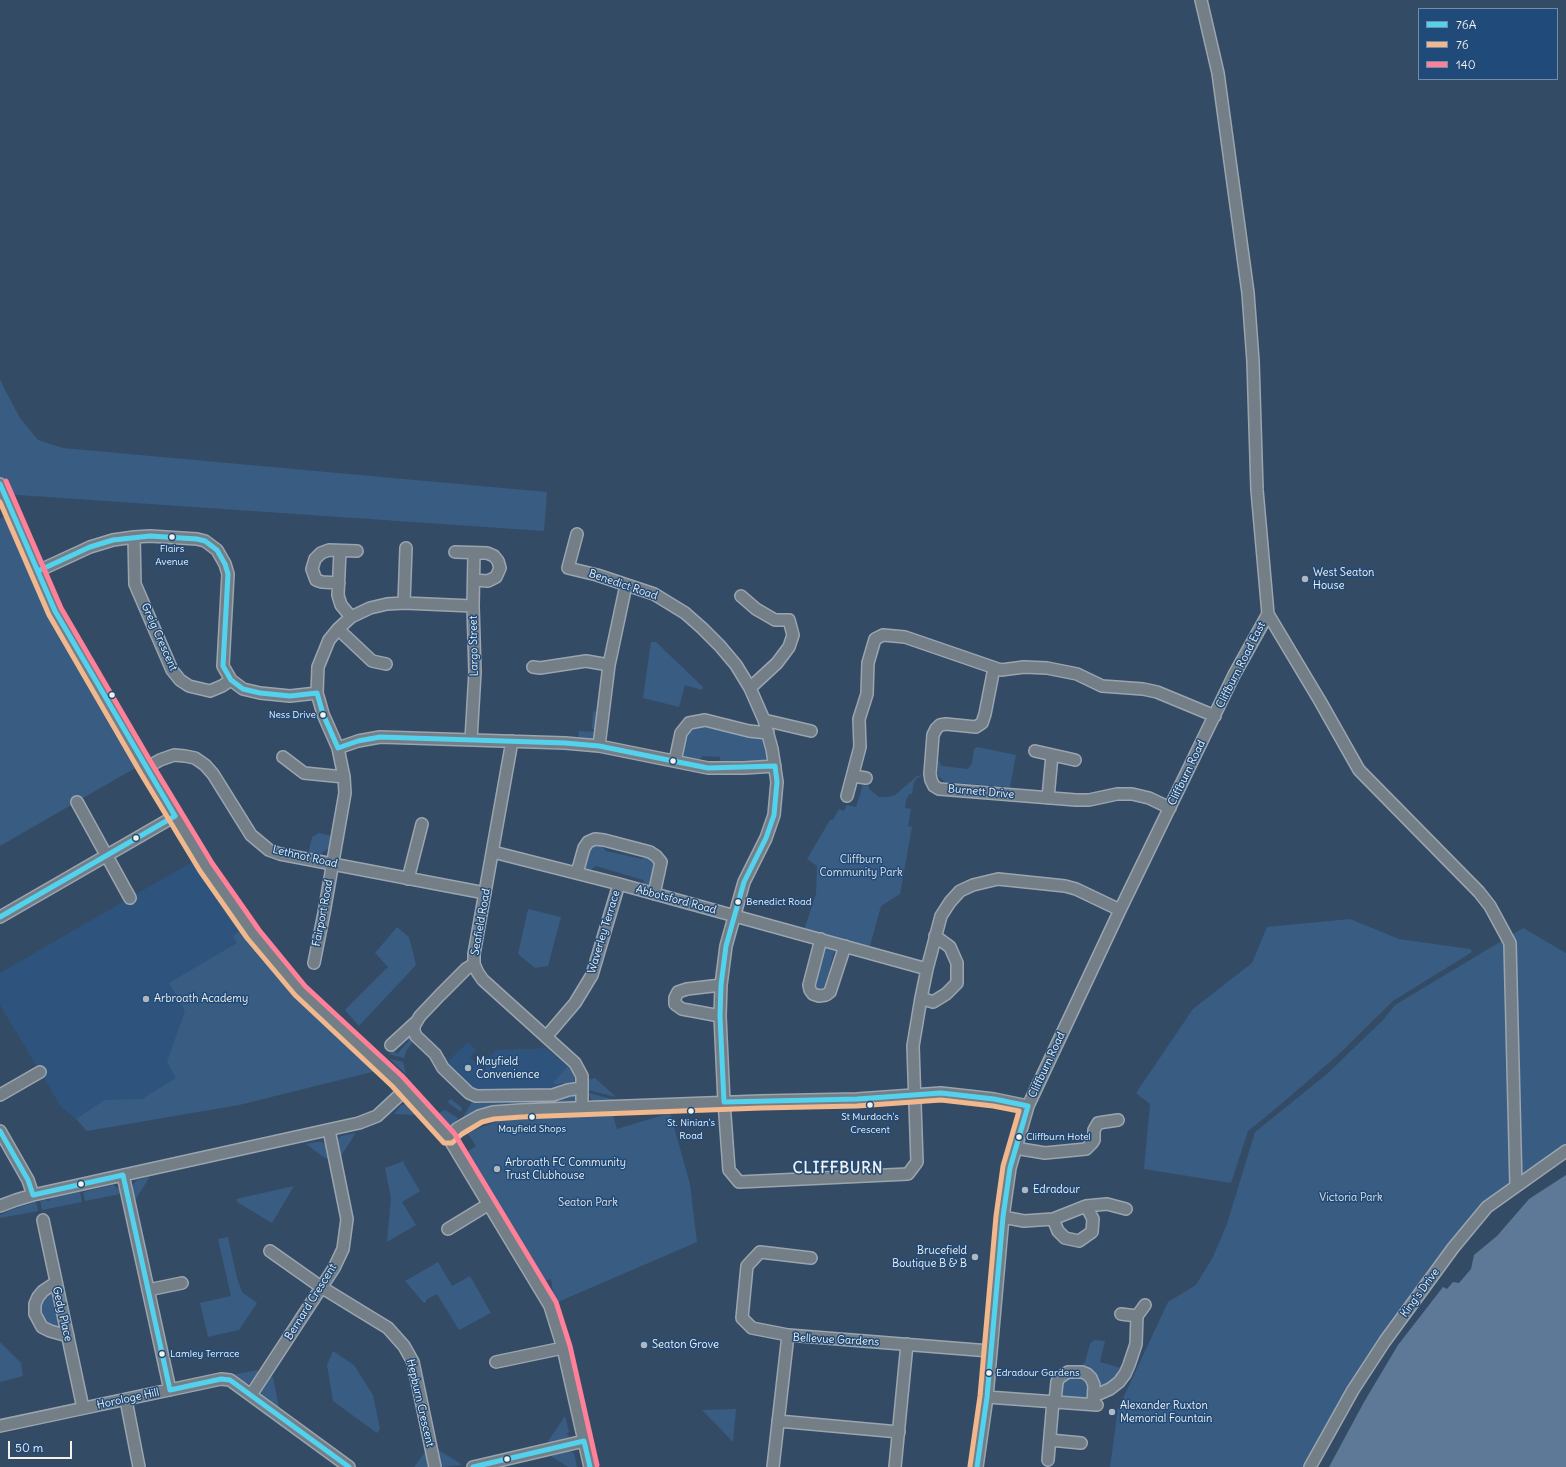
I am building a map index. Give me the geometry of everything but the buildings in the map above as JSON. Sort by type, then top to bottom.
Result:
[{"type":"street","points":[[1201,0],[1218,73],[1248,293],[1253,362],[1257,490],[1268,614],[1359,770],[1479,892],[1490,906],[1510,943],[1516,1186]]},
{"type":"street","points":[[0,484],[55,611],[146,768],[206,867],[253,934],[300,991],[342,1028],[406,1090],[448,1137],[489,1204],[550,1306],[563,1348],[590,1467]]},
{"type":"street","name":"Benedict Road","points":[[577,534],[568,568],[597,575],[654,594],[685,613],[720,646],[736,665],[750,688],[768,733],[777,782],[774,815],[766,838],[744,882],[726,946],[722,985],[720,1016],[729,1170],[739,1182],[908,1174],[918,1162],[915,1095]]},
{"type":"street","points":[[38,571],[90,547],[113,540],[134,537],[197,539],[205,541],[221,556],[226,564],[228,574],[223,666],[231,680],[243,689],[260,693],[290,696],[317,693]]},
{"type":"street","name":"Greig Crescent","points":[[134,537],[136,584],[172,670],[180,680],[189,686],[210,691],[231,680]]},
{"type":"street","points":[[404,603],[406,548]]},
{"type":"street","points":[[339,583],[322,582],[316,580],[312,569],[314,559],[321,553],[329,550],[357,551]]},
{"type":"street","points":[[340,551],[338,595],[341,605],[351,617]]},
{"type":"street","points":[[455,552],[487,553],[494,556],[498,561],[500,568],[496,577],[488,581],[474,580]]},
{"type":"street","name":"Largo Street","points":[[472,740],[475,672],[473,606],[474,553]]},
{"type":"street","points":[[599,746],[609,664],[626,585]]},
{"type":"street","points":[[741,596],[756,609],[775,620],[789,620],[793,635],[788,647],[777,663],[750,688]]},
{"type":"street","points":[[333,864],[345,792],[344,777],[338,748],[323,714],[317,693],[318,667],[329,640],[351,617],[370,608],[387,604],[404,603],[473,606]]},
{"type":"street","name":"Cliffburn Road East","points":[[1215,716],[1234,675],[1268,614]]},
{"type":"street","points":[[338,629],[372,660],[386,664]]},
{"type":"street","points":[[847,796],[860,747],[859,719],[867,694],[868,663],[875,638],[883,635],[905,637],[1001,670],[1024,667],[1047,668],[1076,674],[1102,686],[1143,689],[1157,692],[1215,716]]},
{"type":"street","points":[[533,667],[540,668],[586,661],[609,664]]},
{"type":"street","name":"Burnett Drive","points":[[994,668],[982,723],[976,727],[946,724],[940,725],[936,729],[933,735],[931,780],[934,786],[939,789],[1076,800],[1089,800],[1117,794],[1132,794],[1149,798],[1170,808]]},
{"type":"street","name":"Cliffburn Road","points":[[977,1467],[987,1397],[1003,1218],[1010,1168],[1028,1106],[1120,910],[1215,716]]},
{"type":"street","points":[[675,762],[681,733],[689,723],[704,720],[749,731],[768,733]]},
{"type":"street","points":[[764,720],[811,731]]},
{"type":"street","points":[[338,748],[358,741],[380,737],[512,741],[599,746],[708,768],[775,766]]},
{"type":"street","name":"Seafield Road","points":[[512,741],[474,954],[474,964],[483,980],[575,1063],[582,1076],[582,1107]]},
{"type":"street","points":[[1035,751],[1075,760]]},
{"type":"street","name":"Lethnot Road","points":[[146,768],[160,760],[174,755],[195,758],[205,765],[213,774],[245,826],[259,843],[269,850],[280,854],[485,893]]},
{"type":"street","points":[[1048,798],[1052,755]]},
{"type":"street","points":[[283,757],[304,773],[344,777]]},
{"type":"street","points":[[853,776],[866,778]]},
{"type":"street","points":[[76,802],[130,898]]},
{"type":"street","points":[[0,917],[175,816]]},
{"type":"street","points":[[408,879],[422,824]]},
{"type":"street","points":[[577,873],[584,848],[588,842],[595,839],[650,852],[656,856],[660,862],[654,894]]},
{"type":"street","name":"Abbotsford Road","points":[[493,852],[619,884],[927,969]]},
{"type":"street","name":"Fairport Road","points":[[314,963],[333,864]]},
{"type":"street","points":[[915,1095],[913,1046],[927,969],[941,916],[950,902],[960,891],[973,885],[998,879],[1065,886],[1076,889],[1120,910]]},
{"type":"street","name":"Waverley Terrace","points":[[546,1037],[575,1003],[592,975],[619,884]]},
{"type":"street","points":[[921,998],[933,1002],[946,994],[957,983],[958,963],[950,947],[935,936]]},
{"type":"street","points":[[821,939],[809,985],[813,994],[819,996],[826,995],[830,992],[845,946]]},
{"type":"street","points":[[391,1045],[416,1022],[466,968],[474,964]]},
{"type":"street","points":[[720,1016],[682,1009],[675,1004],[675,998],[678,992],[687,989],[722,985]]},
{"type":"street","points":[[416,1022],[414,1031],[416,1036],[435,1054],[443,1068],[469,1093],[476,1096],[553,1095],[568,1090],[582,1088]]},
{"type":"street","points":[[0,1095],[40,1072]]},
{"type":"street","points":[[0,1206],[33,1195],[359,1123],[377,1116],[406,1090]]},
{"type":"street","points":[[448,1137],[458,1128],[479,1116],[493,1112],[582,1107],[857,1099],[941,1093],[1028,1106]]},
{"type":"street","points":[[1015,1148],[1045,1153],[1086,1149],[1094,1140],[1094,1130],[1098,1123],[1118,1120]]},
{"type":"street","name":"Bernard Crescent","points":[[251,1395],[334,1268],[343,1248],[347,1219],[329,1130]]},
{"type":"street","points":[[0,1131],[28,1180],[33,1195]]},
{"type":"street","name":"King's Drive","points":[[1310,1467],[1353,1390],[1385,1341],[1452,1248],[1487,1207],[1566,1151]]},
{"type":"street","points":[[123,1175],[170,1390]]},
{"type":"street","points":[[448,1229],[489,1204]]},
{"type":"street","points":[[1003,1218],[1024,1221],[1053,1220],[1086,1206],[1107,1204],[1126,1209]]},
{"type":"street","points":[[1053,1220],[1058,1231],[1064,1238],[1079,1241],[1092,1232],[1093,1219],[1086,1206]]},
{"type":"street","name":"Gedy Place","points":[[43,1220],[55,1283],[83,1408]]},
{"type":"street","name":"Hepburn Crescent","points":[[270,1251],[321,1287],[388,1328],[404,1346],[413,1362],[435,1467]]},
{"type":"street","points":[[788,1335],[752,1328],[742,1318],[747,1266],[760,1252],[811,1258]]},
{"type":"street","points":[[55,1283],[43,1291],[38,1297],[35,1314],[42,1327],[68,1336]]},
{"type":"street","points":[[148,1290],[182,1283]]},
{"type":"street","points":[[987,1397],[1095,1402],[1119,1382],[1125,1374],[1136,1344],[1137,1316],[1145,1305]]},
{"type":"street","points":[[1122,1314],[1137,1316]]},
{"type":"street","name":"Bellevue Gardens","points":[[773,1467],[788,1335],[990,1351]]},
{"type":"street","points":[[895,1467],[907,1344]]},
{"type":"street","points":[[496,1362],[563,1348]]},
{"type":"street","points":[[1048,1460],[1054,1401],[1059,1378],[1068,1372],[1082,1372],[1087,1374],[1091,1378],[1094,1385],[1095,1402]]},
{"type":"street","name":"Horologe Hill","points":[[0,1426],[221,1379],[230,1380],[349,1467]]},
{"type":"street","points":[[126,1400],[139,1467]]},
{"type":"street","points":[[778,1421],[899,1432]]},
{"type":"street","points":[[1050,1440],[1081,1443]]},
{"type":"street","points":[[473,1467],[584,1441]]},
{"type":"shaded area","name":"Arbroath Academy","points":[[192,862],[245,938],[321,1025],[87,1131],[76,1119],[62,1108],[0,1005],[0,973]]},
{"type":"shaded area","name":"Mayfield Shops","points":[[468,1042],[476,1050],[470,1057],[482,1070],[486,1070],[486,1061],[496,1050],[546,1048],[573,1071],[576,1095],[570,1093],[475,1099],[464,1098],[442,1076],[440,1069]]},
{"type":"shaded area","points":[[1566,1175],[1566,1467],[1329,1467],[1364,1402],[1398,1345],[1443,1287],[1447,1289],[1453,1282],[1459,1283],[1471,1269],[1474,1255],[1497,1236],[1529,1199]]},
{"type":"green space","points":[[0,379],[20,418],[38,440],[63,448],[547,492],[544,531],[4,494],[0,484]]},
{"type":"green space","points":[[12,512],[55,611],[137,767],[0,846],[0,519]]},
{"type":"green space","points":[[651,642],[656,642],[703,687],[702,690],[685,685],[679,707],[643,698]]},
{"type":"green space","points":[[593,711],[599,713],[597,730],[592,729]]},
{"type":"green space","points":[[698,723],[754,736],[763,740],[765,742],[768,754],[766,760],[764,762],[721,764],[720,757],[703,756],[698,761],[684,758],[681,755],[682,735]]},
{"type":"green space","points":[[579,731],[597,732],[595,740],[593,742],[578,742]]},
{"type":"green space","points":[[977,747],[1016,755],[1010,787],[945,782],[938,776],[938,759],[942,766],[968,769],[972,763],[974,749]]},
{"type":"green space","name":"Cliffburn Community Park","points":[[923,775],[917,778],[914,782],[912,794],[909,794],[906,800],[905,808],[911,809],[908,826],[912,827],[900,894],[881,906],[870,946],[804,930],[816,894],[817,866],[807,859],[830,820],[833,820],[839,809],[844,811],[847,805],[856,807],[863,785],[869,786],[869,789],[879,797],[888,797],[895,795],[917,776]]},
{"type":"green space","points":[[319,833],[331,836],[329,848],[317,856],[308,854],[312,837]]},
{"type":"green space","points":[[598,841],[606,851],[642,859],[648,855],[655,865],[651,886],[645,885],[643,880],[596,866],[587,872],[583,870],[587,848]]},
{"type":"green space","points":[[528,909],[561,917],[548,966],[535,968],[518,954]]},
{"type":"green space","points":[[1350,919],[1399,939],[1470,949],[1472,952],[1393,1001],[1338,1055],[1248,1131],[1231,1183],[1144,1169],[1150,1104],[1136,1093],[1193,1009],[1252,963],[1267,927]]},
{"type":"green space","points":[[247,926],[300,991],[384,1069],[239,1105],[87,1131],[76,1119],[105,1100],[142,1099],[176,1078],[167,1062],[185,1011],[169,983],[237,943],[233,936]]},
{"type":"green space","points":[[397,927],[409,937],[416,965],[359,1026],[345,1010],[388,967],[375,953]]},
{"type":"green space","name":"Victoria Park","points":[[1523,928],[1566,953],[1566,1154],[1487,1207],[1353,1390],[1311,1467],[1110,1467],[1118,1409],[1168,1302],[1196,1285],[1213,1257],[1227,1224],[1255,1132],[1327,1074],[1383,1020],[1395,1005]]},
{"type":"green space","points":[[824,947],[841,952],[841,954],[834,952],[825,986],[831,988],[823,993],[815,990],[814,982]]},
{"type":"green space","points":[[407,1034],[411,1038],[412,1043],[406,1051],[404,1058],[389,1054],[392,1050],[397,1054],[409,1041],[405,1037]]},
{"type":"green space","points":[[390,1059],[403,1062],[406,1074]]},
{"type":"green space","points":[[568,1066],[573,1071],[574,1082],[553,1083]]},
{"type":"green space","points":[[595,1078],[616,1097],[588,1090],[587,1080]]},
{"type":"green space","points":[[589,1093],[615,1100],[593,1101],[590,1098]]},
{"type":"green space","points":[[571,1094],[577,1097],[576,1102],[506,1105],[491,1108],[465,1118],[463,1117],[473,1100],[478,1103],[509,1102],[514,1099]]},
{"type":"green space","points":[[451,1099],[462,1108],[461,1112],[447,1102]]},
{"type":"green space","points":[[401,1105],[408,1105],[416,1115],[394,1114]]},
{"type":"green space","points":[[445,1110],[458,1118],[453,1126],[447,1126],[439,1113]]},
{"type":"green space","name":"Seaton Park","points":[[670,1113],[690,1184],[697,1242],[558,1302],[553,1293],[551,1279],[543,1281],[465,1153],[476,1146],[468,1134],[479,1128],[499,1121],[522,1118],[613,1116],[617,1129]]},
{"type":"green space","points":[[355,1133],[341,1156],[338,1139],[341,1136]]},
{"type":"green space","points":[[321,1142],[326,1145],[329,1158],[325,1158],[306,1144]]},
{"type":"green space","points":[[404,1161],[404,1164],[420,1191],[402,1202],[416,1225],[387,1242],[391,1198],[385,1168]]},
{"type":"green space","points":[[149,1177],[135,1200],[132,1187],[134,1183],[137,1180]]},
{"type":"green space","points":[[113,1185],[119,1189],[120,1194],[85,1201],[83,1192]]},
{"type":"green space","points":[[294,1186],[272,1223],[237,1202],[236,1199]]},
{"type":"green space","points":[[80,1192],[82,1202],[42,1210],[40,1201],[49,1201],[51,1198]]},
{"type":"green space","points":[[36,1202],[38,1211],[0,1218],[0,1215],[11,1210]]},
{"type":"green space","points":[[228,1237],[237,1278],[242,1292],[257,1303],[239,1330],[208,1337],[200,1303],[231,1296],[218,1239]]},
{"type":"green space","points":[[438,1262],[452,1286],[470,1276],[491,1313],[459,1330],[437,1294],[427,1299],[425,1303],[423,1302],[405,1281]]},
{"type":"green space","points":[[52,1291],[59,1329],[46,1325],[38,1310],[42,1298]]},
{"type":"green space","points":[[1094,1340],[1105,1341],[1100,1362],[1121,1368],[1112,1380],[1104,1386],[1100,1384],[1093,1373],[1081,1367],[1085,1362],[1090,1344]]},
{"type":"green space","points":[[0,1342],[21,1363],[23,1376],[0,1382]]},
{"type":"green space","points":[[333,1351],[354,1365],[373,1395],[380,1429],[377,1433],[333,1401],[327,1365]]},
{"type":"green space","points":[[257,1370],[259,1372],[253,1382],[245,1385],[233,1377],[233,1375]]},
{"type":"green space","points":[[270,1377],[273,1377],[278,1409],[262,1397],[262,1391]]},
{"type":"green space","points":[[1066,1377],[1087,1378],[1091,1392],[1086,1399],[1063,1396],[1060,1393],[1059,1386]]},
{"type":"green space","points":[[736,1409],[733,1442],[702,1410]]},
{"type":"green space","points":[[565,1416],[569,1432],[567,1433],[568,1436],[570,1435],[569,1437],[548,1444],[547,1443]]},
{"type":"green space","points":[[437,1449],[461,1465],[443,1467],[439,1462]]},
{"type":"green space","points":[[569,1451],[574,1453],[577,1467],[568,1467],[551,1456]]},
{"type":"green space","points":[[425,1452],[428,1467],[414,1467]]},
{"type":"transit line","name":"140","points":[[6,481],[61,608],[212,863],[259,930],[305,986],[402,1076],[454,1133],[556,1302],[570,1346],[597,1465]]},
{"type":"transit line","name":"76A","points":[[0,484],[55,611],[175,816],[0,917]]},
{"type":"transit line","name":"76","points":[[0,502],[49,615],[140,772],[200,871],[247,938],[295,995],[392,1086],[444,1143],[452,1143],[462,1134],[482,1122],[494,1119],[521,1117],[857,1106],[941,1100],[993,1106],[1019,1111],[1003,1166],[996,1216],[980,1396],[970,1466]]},
{"type":"transit line","name":"76A","points":[[38,571],[90,547],[113,540],[150,536],[197,539],[205,541],[217,550],[225,564],[228,574],[223,666],[231,680],[243,689],[260,693],[290,696],[317,693],[323,714],[338,748],[358,741],[380,737],[565,743],[599,746],[708,768],[775,766],[777,782],[774,815],[766,838],[744,882],[726,946],[721,985],[720,1016],[724,1102],[857,1099],[941,1093],[994,1099],[1028,1106],[1010,1168],[1003,1217],[987,1397],[977,1467]]},
{"type":"transit line","name":"76A","points":[[0,1131],[28,1180],[33,1195],[123,1175],[170,1390],[221,1379],[230,1380],[349,1467]]},
{"type":"transit line","name":"76A","points":[[473,1467],[584,1441],[590,1467]]},
{"type":"place","name":"Flairs Avenue","points":[[172,537]]},
{"type":"place","name":"West Seaton House","points":[[1305,579]]},
{"type":"place","name":"Ness Drive","points":[[323,715]]},
{"type":"place","name":"Benedict Road","points":[[738,902]]},
{"type":"place","name":"Arbroath Academy","points":[[146,999]]},
{"type":"place","name":"Mayfield Convenience","points":[[468,1068]]},
{"type":"place","name":"St Murdoch's Crescent","points":[[870,1105]]},
{"type":"place","name":"St. Ninian's Road","points":[[691,1111]]},
{"type":"place","name":"Mayfield Shops","points":[[532,1117]]},
{"type":"place","name":"Cliffburn Hotel","points":[[1019,1137]]},
{"type":"place","name":"Arbroath FC Community Trust Clubhouse","points":[[497,1169]]},
{"type":"place","name":"Edradour","points":[[1025,1190]]},
{"type":"place","name":"Brucefield Boutique B & B","points":[[975,1257]]},
{"type":"place","name":"Seaton Grove","points":[[644,1345]]},
{"type":"place","name":"Lamley Terrace","points":[[162,1354]]},
{"type":"place","name":"Edradour Gardens","points":[[989,1373]]},
{"type":"place","name":"Alexander Ruxton Memorial Fountain","points":[[1112,1412]]},
{"type":"district","name":"CLIFFBURN","points":[[838,1169]]}]
